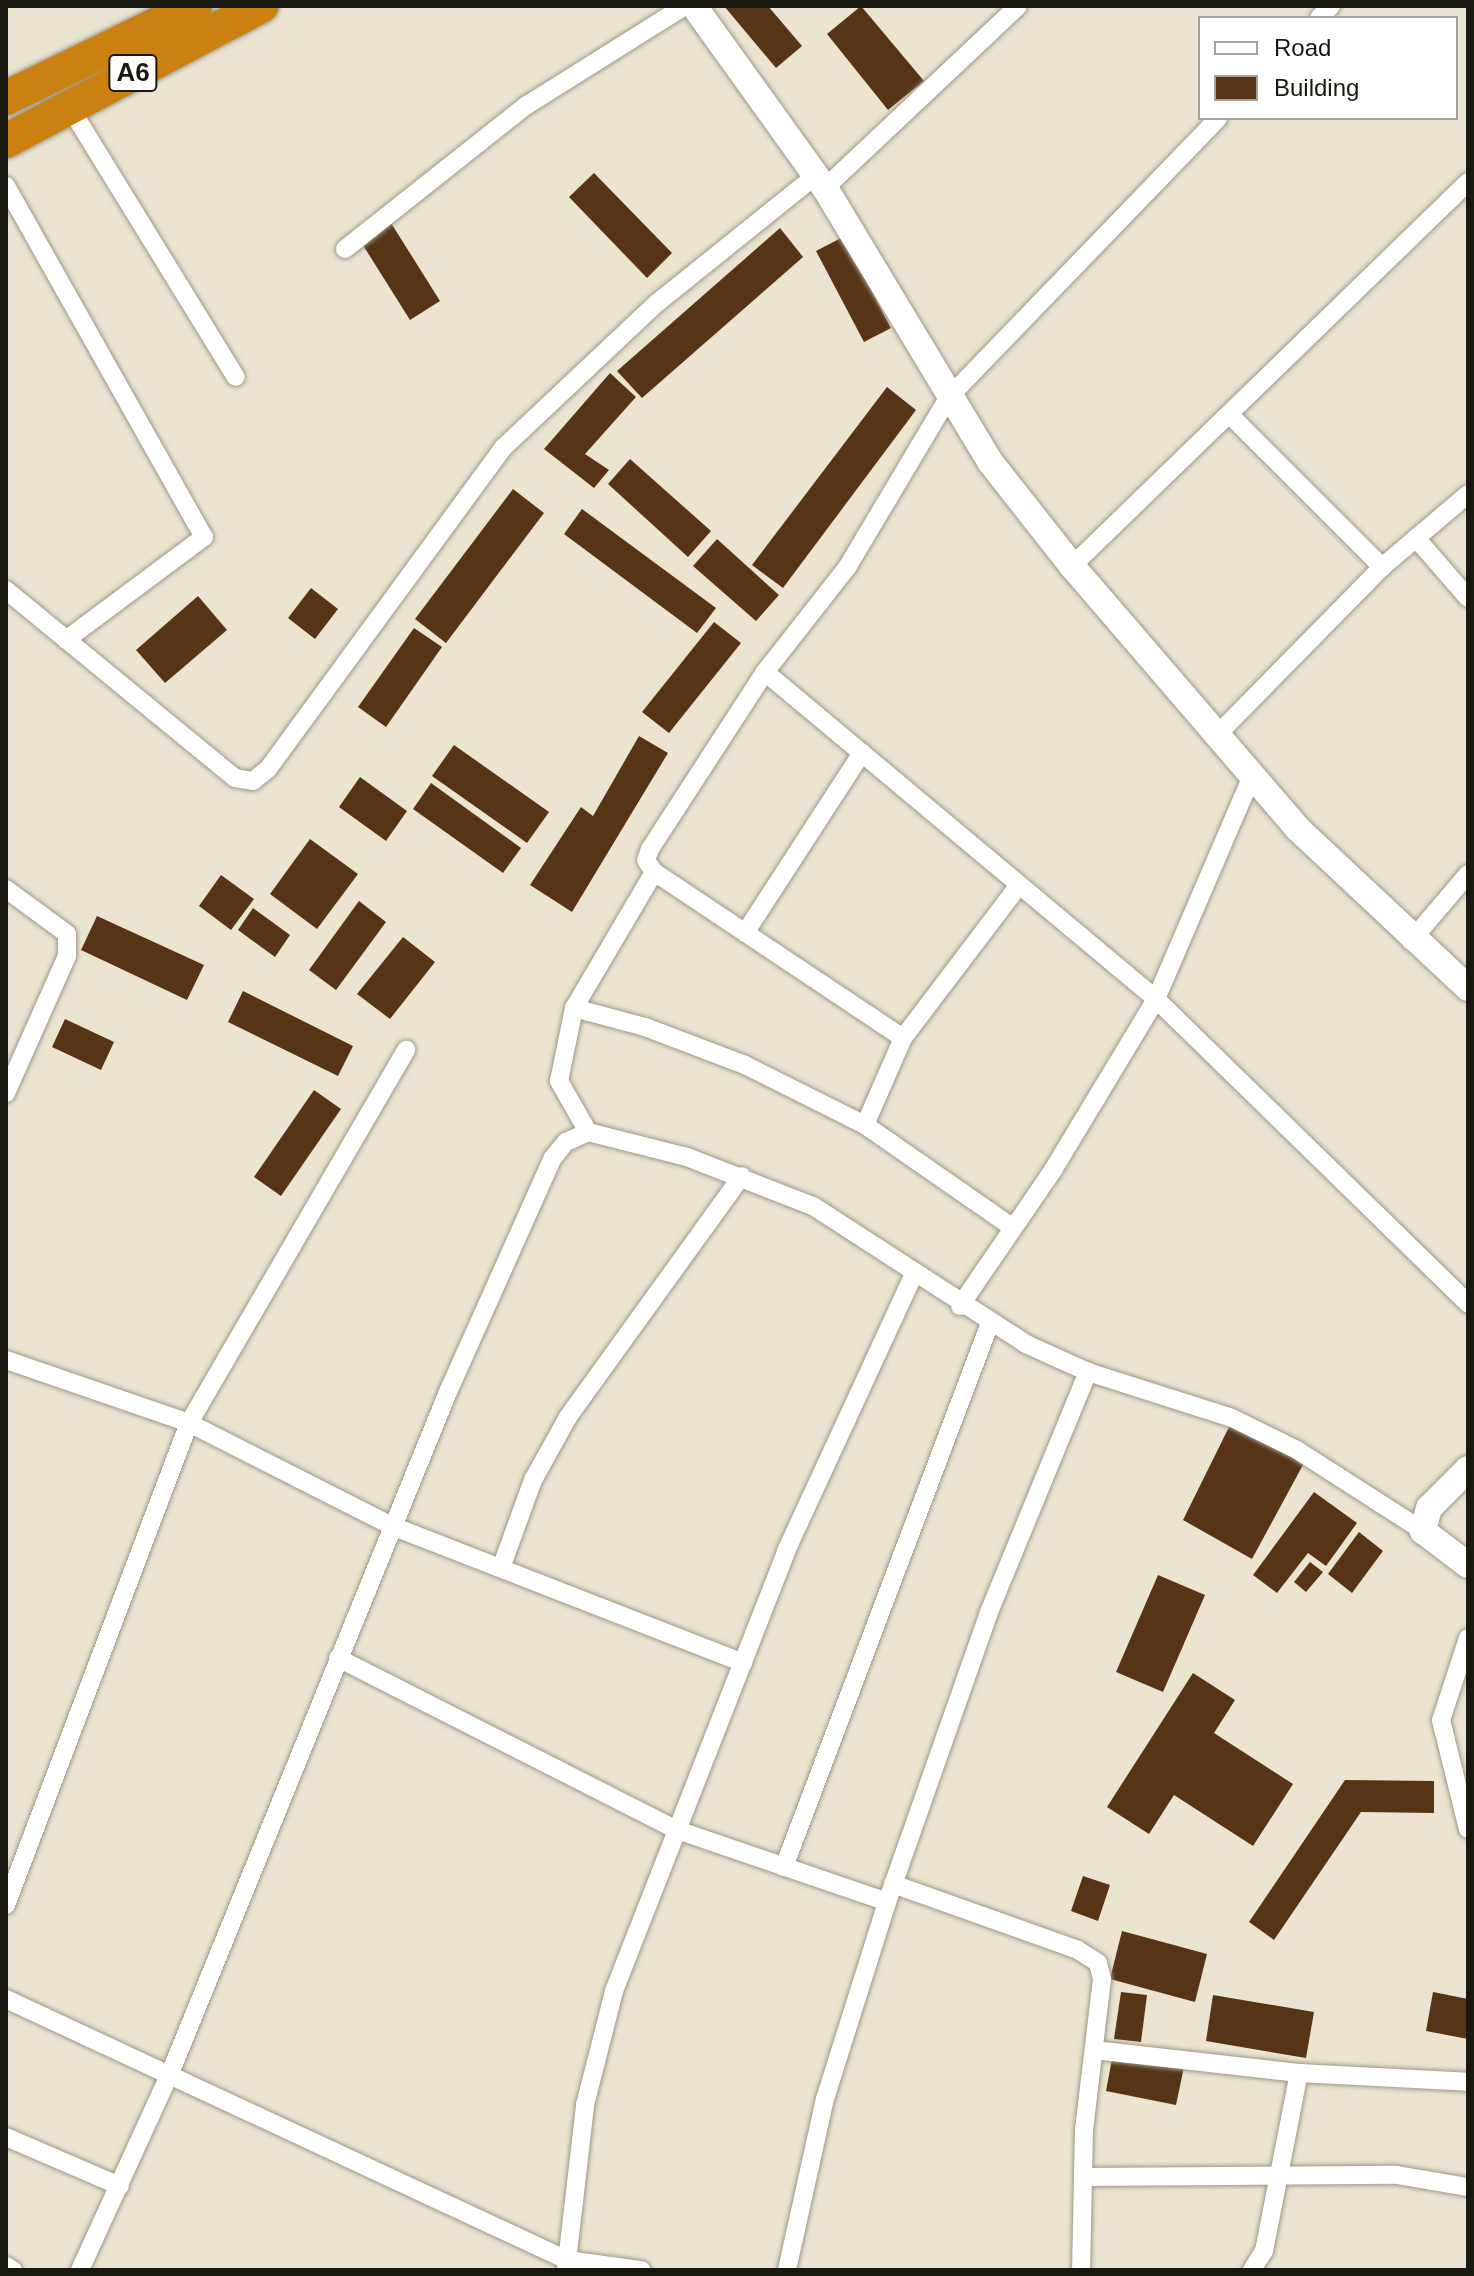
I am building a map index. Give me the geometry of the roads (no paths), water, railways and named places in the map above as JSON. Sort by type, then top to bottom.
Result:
[{"type":"highway","name":"A6","points":[[6,98],[195,6]]},
{"type":"highway","name":"A6","points":[[6,141],[261,6]]},
{"type":"street","points":[[345,249],[527,105],[685,6]]},
{"type":"street","points":[[694,6],[821,181],[948,398],[1072,566],[1252,776],[1411,941],[1468,988]]},
{"type":"street","points":[[6,590],[235,778],[253,781],[268,769],[504,447],[657,303],[821,181],[1018,6]]},
{"type":"street","points":[[69,106],[236,377]]},
{"type":"street","points":[[903,1038],[654,872],[646,860],[650,849],[765,672],[848,566],[948,398],[1216,120]]},
{"type":"street","points":[[1072,566],[1231,416],[1468,182]]},
{"type":"street","points":[[6,186],[204,537],[66,640]]},
{"type":"street","points":[[1231,416],[1382,567]]},
{"type":"street","points":[[1217,735],[1382,567],[1468,494]]},
{"type":"street","points":[[1416,538],[1468,598]]},
{"type":"street","points":[[765,672],[1156,999],[1468,1304]]},
{"type":"street","points":[[745,933],[862,753]]},
{"type":"street","points":[[960,1306],[1013,1228],[1156,999],[1252,776]]},
{"type":"street","points":[[588,1132],[559,1081],[574,1008],[654,872]]},
{"type":"street","points":[[1411,941],[1468,874]]},
{"type":"street","points":[[865,1125],[903,1038],[1019,885]]},
{"type":"street","points":[[6,889],[67,934],[67,956],[6,1093]]},
{"type":"street","points":[[574,1008],[745,1065],[865,1125],[1013,1228]]},
{"type":"street","points":[[6,1905],[189,1423],[406,1050]]},
{"type":"street","points":[[80,2270],[169,2076],[392,1526],[552,1159],[566,1142],[588,1132],[742,1176],[813,1206],[913,1276],[990,1323],[1088,1372],[1232,1418],[1297,1450],[1423,1531],[1468,1565]]},
{"type":"street","points":[[501,1568],[533,1480],[568,1417],[742,1176]]},
{"type":"street","points":[[567,2265],[585,2105],[607,2019],[786,1551],[913,1276]]},
{"type":"street","points":[[784,1867],[990,1323]]},
{"type":"street","points":[[6,1360],[189,1423],[392,1526],[743,1663]]},
{"type":"street","points":[[787,2270],[825,2099],[890,1893],[989,1612],[1088,1372]]},
{"type":"street","points":[[1423,1531],[1429,1508],[1468,1469]]},
{"type":"street","points":[[1468,1638],[1441,1720],[1468,1829]]},
{"type":"street","points":[[338,1658],[677,1830],[784,1867],[890,1893],[1078,1950],[1098,1963],[1102,1979],[1083,2177],[1081,2270]]},
{"type":"street","points":[[6,1999],[567,2265],[641,2270]]},
{"type":"street","points":[[1094,2050],[1299,2073],[1468,2082]]},
{"type":"street","points":[[1252,2270],[1264,2251],[1299,2073]]},
{"type":"street","points":[[6,2137],[120,2186]]},
{"type":"street","points":[[1083,2177],[1397,2175],[1468,2187]]},
{"type":"street","points":[[6,2266],[13,2270]]}]
